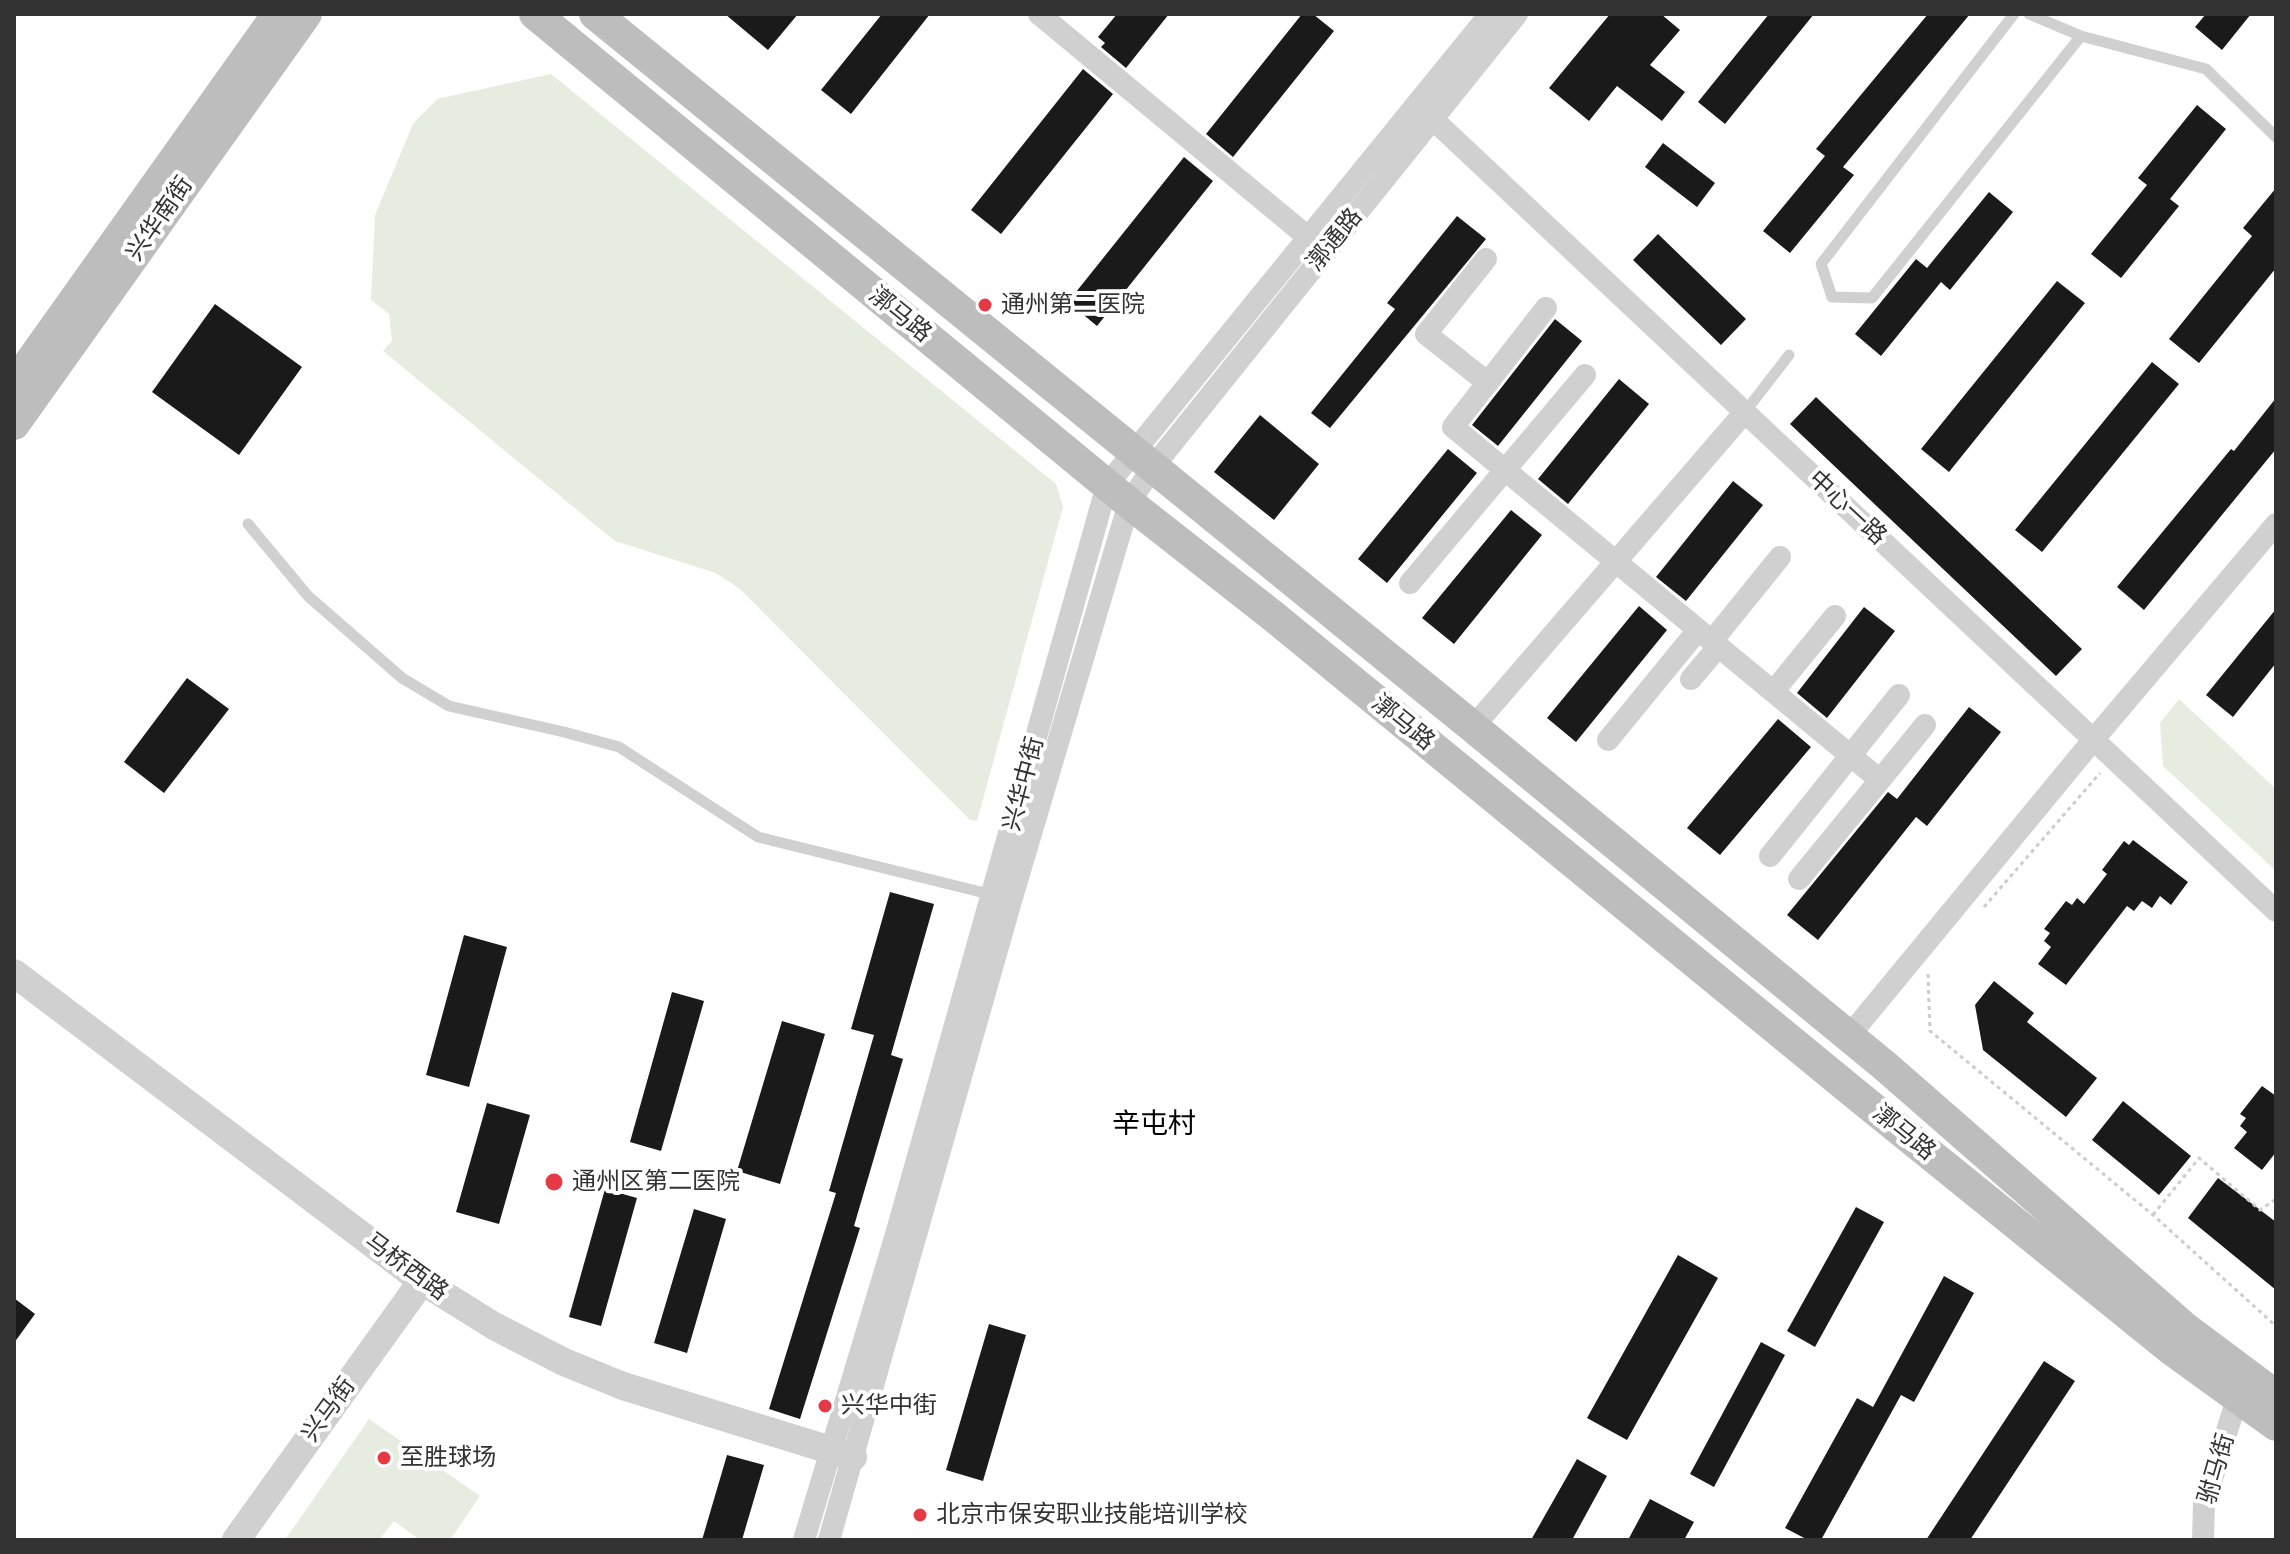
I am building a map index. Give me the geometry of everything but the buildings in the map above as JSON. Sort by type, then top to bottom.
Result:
[{"type":"main road","name":"兴华南街","points":[[14,385],[278,14]]},
{"type":"main road","name":"兴华南街","points":[[14,424],[306,14]]},
{"type":"main road","name":"漷马路","points":[[535,14],[1118,494],[1273,616],[1918,1145],[2171,1349],[2276,1425]]},
{"type":"main road","name":"漷马路","points":[[595,14],[1144,458],[1849,1036],[2185,1328],[2276,1396]]},
{"type":"street","points":[[1039,14],[1309,238]]},
{"type":"street","name":"漷通路","points":[[1144,458],[1425,112],[1490,14]]},
{"type":"street","name":"漷通路","points":[[1144,458],[1309,238],[1517,14]]},
{"type":"street","name":"中心一路","points":[[1425,112],[2276,911]]},
{"type":"street","points":[[1486,259],[1426,334],[1488,383]]},
{"type":"street","points":[[1546,308],[1453,427],[1880,780]]},
{"type":"street","points":[[1410,583],[1585,375]]},
{"type":"street","points":[[1473,727],[1745,412]]},
{"type":"street","name":"兴华中街","points":[[829,1540],[842,1454],[993,895],[1118,494],[1144,458]]},
{"type":"street","name":"兴华中街","points":[[804,1540],[842,1454],[1011,901],[1118,494]]},
{"type":"street","points":[[1849,1036],[2276,524]]},
{"type":"street","points":[[1608,740],[1709,639],[1780,557]]},
{"type":"street","points":[[1773,692],[1835,616]]},
{"type":"street","points":[[1691,679],[1709,639]]},
{"type":"street","points":[[1770,856],[1899,695]]},
{"type":"street","points":[[1799,879],[1925,725]]},
{"type":"street","name":"马桥西路","points":[[14,973],[422,1281],[529,1345],[623,1386],[842,1454]]},
{"type":"street","name":"兴马街","points":[[236,1540],[422,1281]]},
{"type":"street","name":"驸马街","points":[[2203,1540],[2204,1504],[2237,1399]]},
{"type":"lane","points":[[2014,14],[1821,264],[1832,297],[1872,298],[2081,36]]},
{"type":"lane","points":[[2029,14],[2081,36],[2206,69],[2276,137]]},
{"type":"lane","points":[[1745,412],[1789,355]]},
{"type":"lane","points":[[248,524],[308,596],[402,678],[449,706],[619,747],[758,837],[993,895]]},
{"type":"path","points":[[1979,913],[2101,772]]},
{"type":"path","points":[[1928,972],[1930,1031],[2153,1215],[2276,1326]]},
{"type":"path","points":[[2153,1215],[2199,1158],[2260,1210],[2276,1199]]},
{"type":"shaded area","points":[[551,74],[1056,484],[1063,507],[977,821],[970,820],[740,589],[716,573],[615,541],[383,351],[392,341],[389,314],[371,300],[375,215],[413,124],[437,99]]},
{"type":"shaded area","points":[[2179,699],[2276,789],[2276,871],[2163,766],[2160,723]]},
{"type":"shaded area","name":"至胜球场","points":[[369,1419],[480,1496],[450,1540],[420,1540],[394,1521],[379,1540],[285,1540]]},
{"type":"place","name":"通州第二医院","points":[[985,305]]},
{"type":"place","name":"通州区第二医院","points":[[554,1182]]},
{"type":"place","name":"兴华中街","points":[[825,1406]]},
{"type":"place","name":"至胜球场","points":[[384,1458]]},
{"type":"place","name":"北京市保安职业技能培训学校","points":[[920,1515]]},
{"type":"district","name":"辛屯村","points":[[1154,1125]]}]
